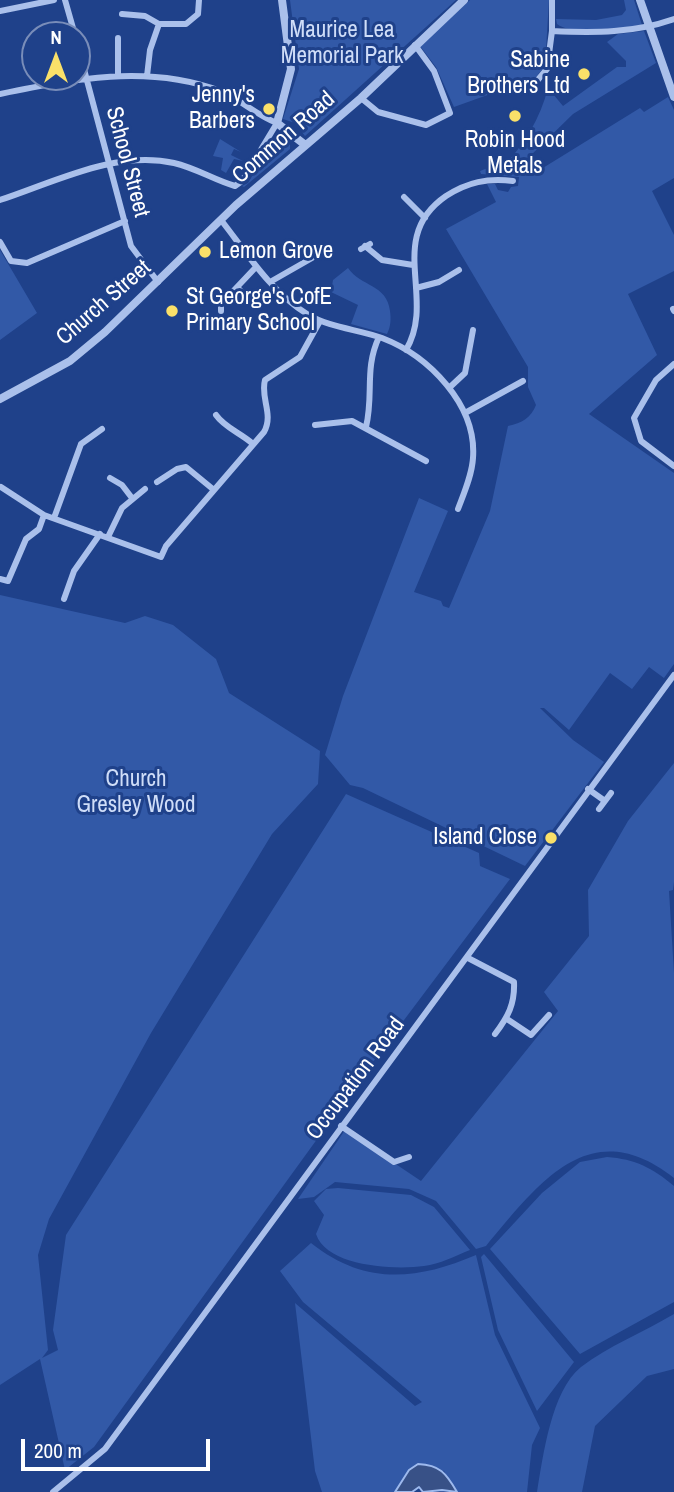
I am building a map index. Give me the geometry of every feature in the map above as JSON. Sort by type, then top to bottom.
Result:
[{"type":"street","points":[[0,10],[54,0]]},
{"type":"street","points":[[65,0],[71,21]]},
{"type":"street","points":[[121,14],[145,16],[159,24],[186,24],[198,14],[199,0]]},
{"type":"street","points":[[0,200],[109,163],[132,160],[171,162],[235,186],[242,181],[276,123],[291,69],[282,0]]},
{"type":"street","name":"Common Road","points":[[221,220],[304,144],[360,98],[464,0]]},
{"type":"street","points":[[536,82],[547,69],[552,31],[552,0]]},
{"type":"street","points":[[639,0],[674,97]]},
{"type":"street","points":[[552,31],[614,33],[648,28],[674,19]]},
{"type":"street","points":[[147,76],[150,50],[159,24]]},
{"type":"street","points":[[118,38],[118,76]]},
{"type":"street","points":[[360,98],[378,112],[426,125],[450,113],[446,96],[434,71],[415,45]]},
{"type":"street","points":[[91,77],[147,76],[173,79],[222,92],[276,123],[304,144]]},
{"type":"street","points":[[0,94],[21,90]]},
{"type":"street","name":"School Street","points":[[91,91],[134,253],[158,282]]},
{"type":"street","points":[[406,350],[419,317],[413,265],[414,245],[425,218],[439,201],[465,185],[486,180],[513,181]]},
{"type":"street","points":[[404,197],[425,218]]},
{"type":"street","points":[[221,220],[270,282],[300,310],[320,321],[379,337],[406,350],[449,388],[465,413],[471,430],[473,459],[458,509]]},
{"type":"street","name":"Church Street","points":[[0,399],[70,360],[158,282],[221,220]]},
{"type":"street","points":[[0,242],[7,257],[20,264],[125,221]]},
{"type":"street","points":[[366,246],[382,260],[413,265]]},
{"type":"street","points":[[270,282],[312,258]]},
{"type":"street","points":[[221,311],[221,304],[257,267]]},
{"type":"street","points":[[416,288],[439,282],[459,270]]},
{"type":"street","points":[[238,288],[251,302]]},
{"type":"street","points":[[1,487],[44,515],[161,557],[166,546],[269,424],[263,386],[265,380],[300,357],[320,321]]},
{"type":"street","points":[[449,388],[465,373],[473,330]]},
{"type":"street","points":[[366,427],[372,400],[370,361],[379,337]]},
{"type":"street","points":[[674,364],[656,380],[634,418],[634,427],[641,441],[674,466]]},
{"type":"street","points":[[465,413],[508,395],[523,381]]},
{"type":"street","points":[[216,415],[222,424],[238,431],[253,444]]},
{"type":"street","points":[[315,425],[327,427],[352,421],[426,461]]},
{"type":"street","points":[[54,518],[81,444],[102,429]]},
{"type":"street","points":[[406,451],[410,442]]},
{"type":"street","points":[[157,482],[177,468],[186,467],[214,490]]},
{"type":"street","points":[[110,478],[122,485],[132,498]]},
{"type":"street","points":[[108,537],[122,508],[145,489]]},
{"type":"street","points":[[462,499],[470,503]]},
{"type":"street","points":[[0,579],[8,581],[26,538],[39,529],[44,515]]},
{"type":"street","points":[[64,599],[74,570],[100,534]]},
{"type":"street","name":"Occupation Road","points":[[53,1492],[104,1449],[674,675]]},
{"type":"street","points":[[588,789],[605,801]]},
{"type":"street","points":[[599,809],[611,793]]},
{"type":"street","points":[[468,958],[514,982],[514,999],[507,1019],[495,1034]]},
{"type":"street","points":[[507,1019],[531,1035],[549,1015]]},
{"type":"street","points":[[341,1126],[394,1162],[409,1157]]},
{"type":"green space","name":"Maurice Lea Memorial Park","points":[[290,0],[456,0],[305,136],[295,123],[283,119],[299,69]]},
{"type":"green space","points":[[470,0],[549,0],[545,66],[535,78],[454,107],[436,67],[420,46]]},
{"type":"green space","points":[[624,0],[634,0],[642,25],[574,30],[557,24],[556,19],[596,20],[622,15],[626,10]]},
{"type":"green space","points":[[644,31],[656,63],[573,114],[527,159],[538,171],[640,108],[644,112],[668,97],[674,110],[674,178],[652,191],[674,235],[674,271],[628,294],[657,355],[589,414],[674,473],[674,664],[664,678],[649,667],[632,689],[610,673],[569,730],[544,708],[540,708],[573,740],[604,762],[525,866],[363,788],[350,785],[325,755],[343,696],[419,498],[448,511],[414,592],[441,601],[443,606],[449,608],[490,511],[508,426],[525,419],[536,405],[528,387],[528,367],[446,229],[496,202],[487,184],[495,184],[498,190],[508,192],[511,187],[518,186],[519,177],[481,174],[480,171],[498,164],[503,167],[511,158],[536,120],[548,88],[563,106],[617,67],[626,67],[626,61],[607,42],[618,34]]},
{"type":"green space","points":[[278,133],[290,143],[290,149],[244,187],[242,186],[248,183]]},
{"type":"green space","points":[[220,139],[241,152],[234,149],[231,155],[243,161],[234,159],[226,173],[221,170],[223,158],[213,156]]},
{"type":"green space","points":[[0,250],[37,313],[0,340]]},
{"type":"green space","points":[[348,268],[379,291],[388,302],[390,325],[387,334],[351,324],[358,305],[331,292],[333,280]]},
{"type":"green space","name":"Church Gresley Wood","points":[[0,595],[125,623],[145,616],[173,625],[216,659],[229,693],[320,751],[318,784],[272,834],[151,1033],[49,1219],[38,1255],[48,1350],[42,1358],[58,1350],[53,1330],[66,1235],[346,794],[479,853],[480,866],[510,879],[386,1044],[94,1447],[65,1470],[40,1359],[0,1385]]},
{"type":"green space","points":[[674,763],[674,882],[673,890],[669,891],[674,973],[674,1178],[644,1159],[617,1152],[592,1154],[568,1164],[547,1179],[486,1246],[476,1249],[436,1201],[409,1189],[335,1182],[314,1197],[298,1199],[345,1130],[421,1181],[558,1011],[544,992],[589,936],[588,890],[628,821]]},
{"type":"green space","points":[[607,1157],[643,1165],[674,1186],[674,1302],[580,1354],[490,1249],[542,1193],[580,1162]]},
{"type":"green space","points":[[326,1189],[411,1195],[434,1207],[470,1250],[424,1266],[380,1266],[347,1260],[323,1245],[316,1234],[324,1215],[314,1201]]},
{"type":"green space","points":[[311,1243],[331,1257],[351,1266],[370,1272],[391,1274],[432,1270],[476,1255],[495,1335],[540,1428],[532,1445],[527,1492],[457,1492],[444,1471],[418,1464],[395,1492],[322,1492],[315,1471],[295,1303],[415,1406],[422,1402],[303,1302],[280,1271]]},
{"type":"green space","points":[[484,1254],[574,1362],[537,1411],[498,1330],[481,1257]]},
{"type":"green space","points":[[674,1314],[674,1369],[647,1376],[595,1426],[582,1492],[537,1492],[555,1408],[571,1378],[581,1367],[603,1352]]},
{"type":"shaded area","points":[[418,1464],[442,1471],[457,1492],[423,1492],[419,1487],[412,1492],[395,1492],[409,1470]]},
{"type":"place","name":"Sabine Brothers Ltd","points":[[584,74]]},
{"type":"place","name":"Jenny's Barbers","points":[[269,109]]},
{"type":"place","name":"Robin Hood Metals","points":[[515,116]]},
{"type":"place","name":"Lemon Grove","points":[[205,252]]},
{"type":"place","name":"St George's CofE Primary School","points":[[172,311]]},
{"type":"place","name":"Island Close","points":[[551,838]]}]
